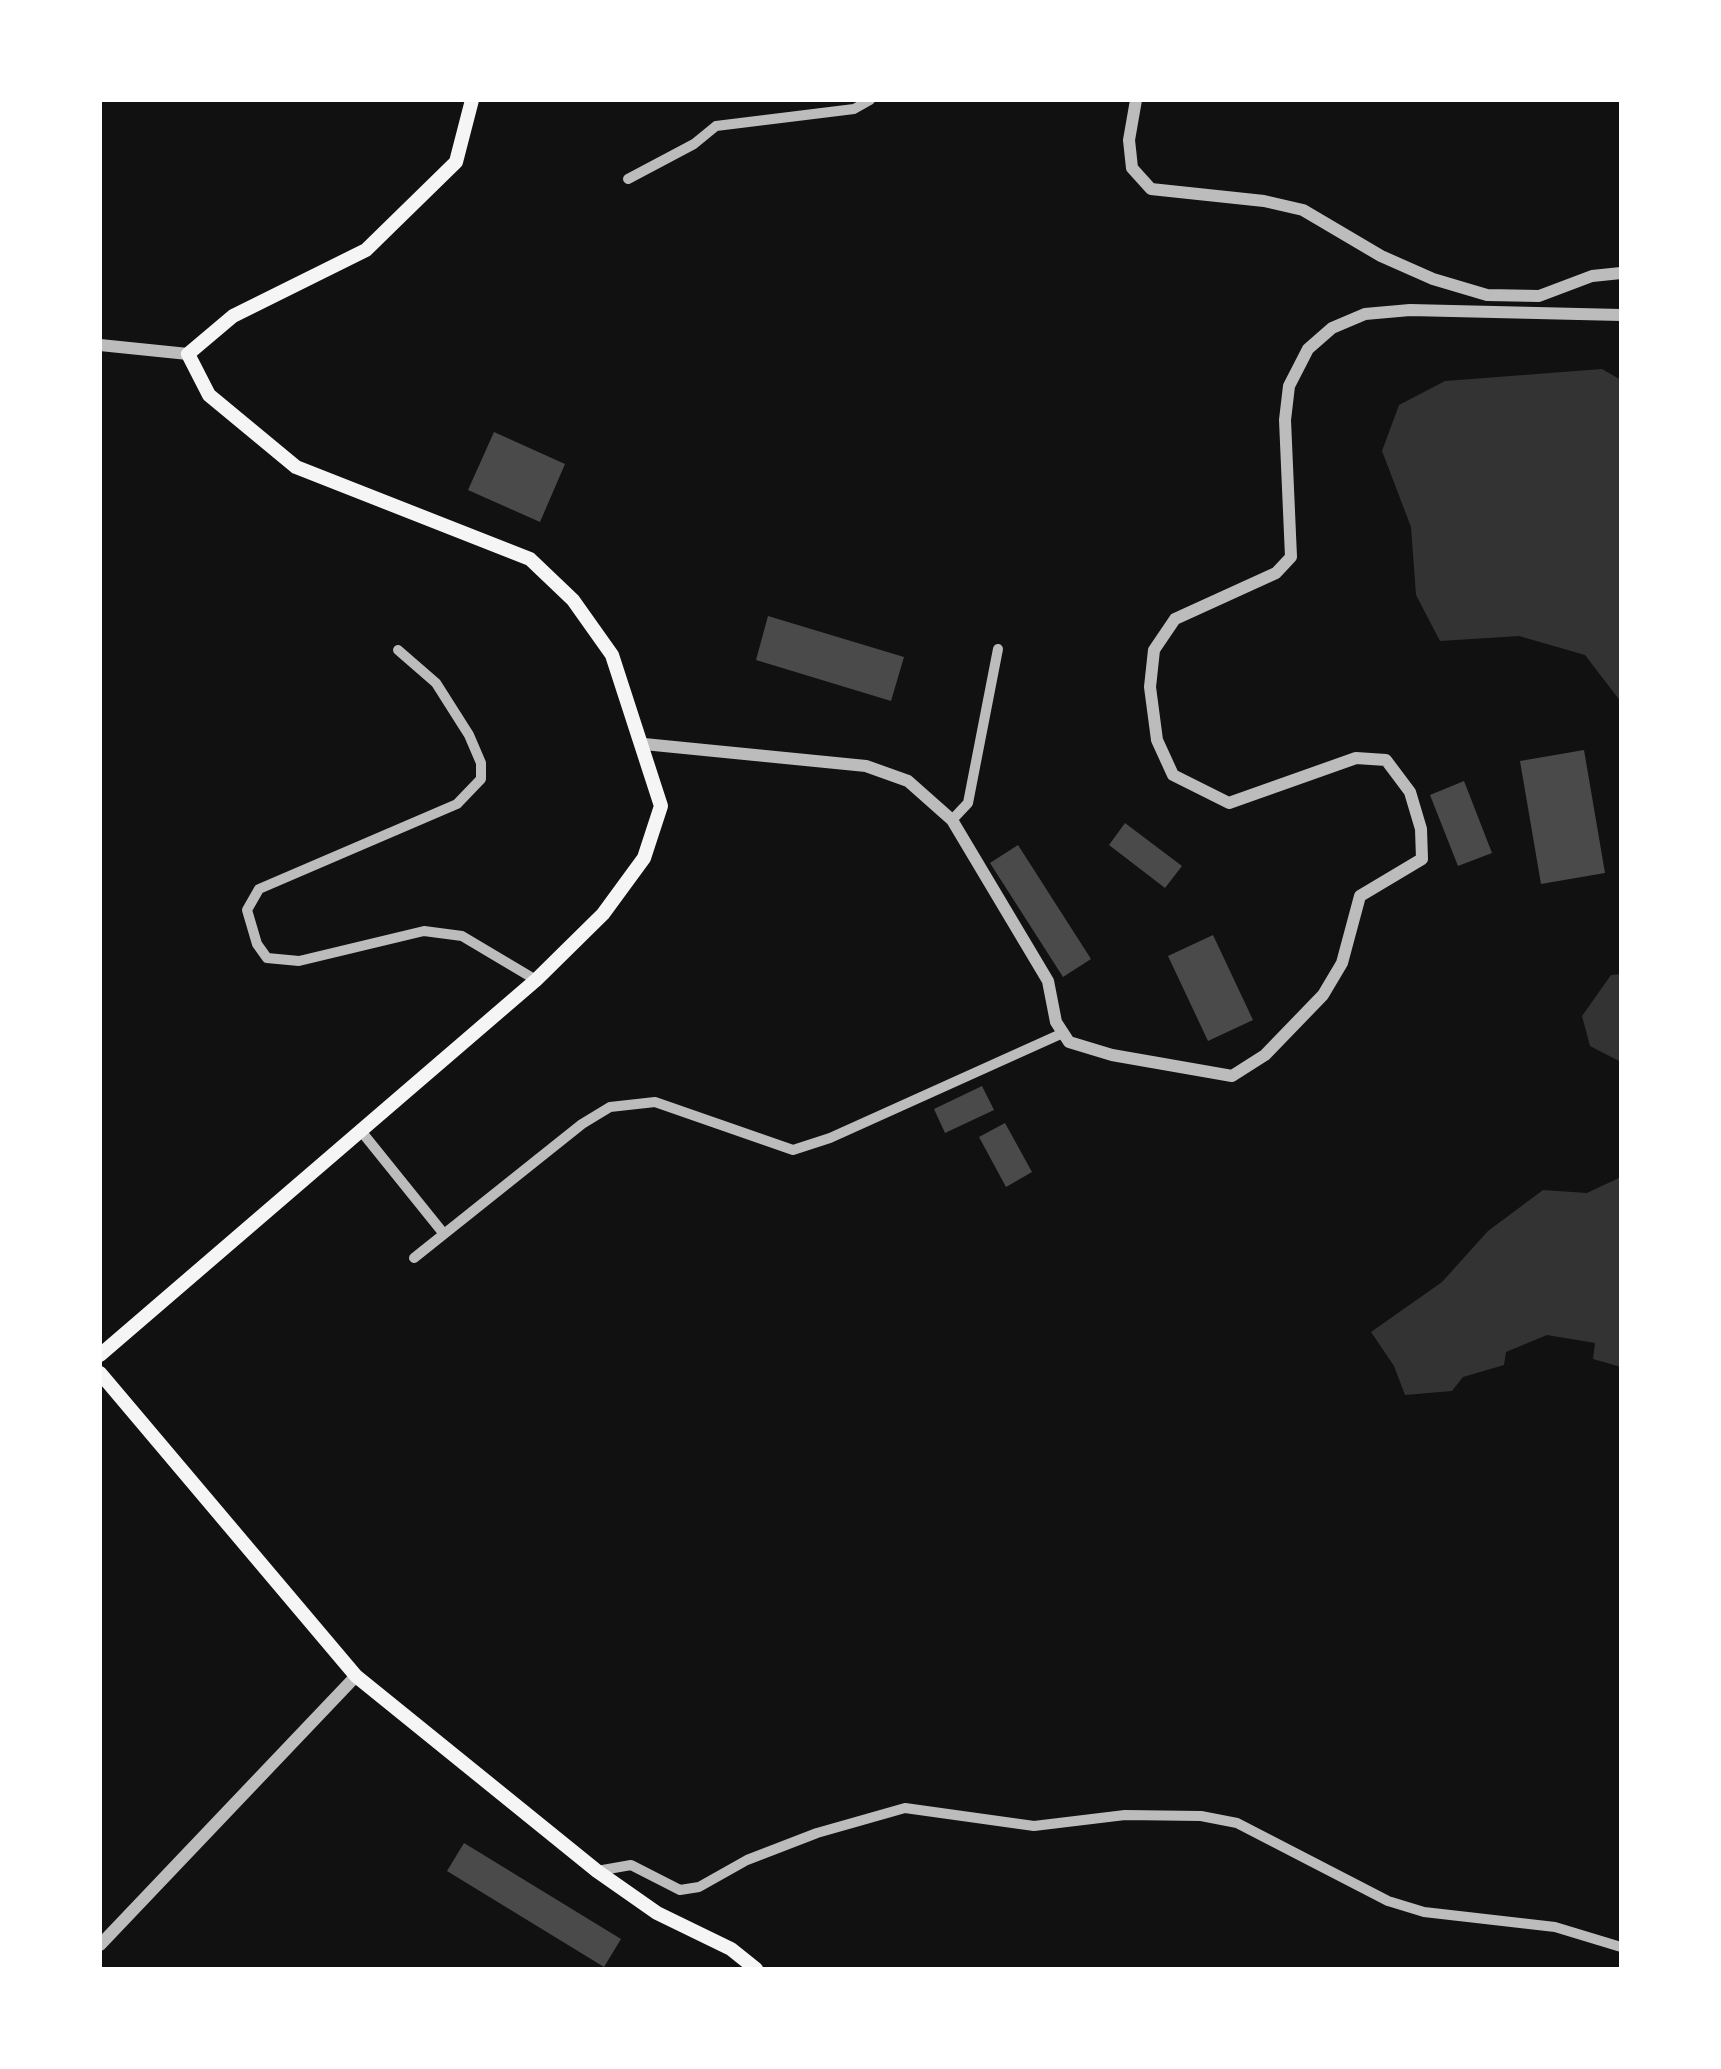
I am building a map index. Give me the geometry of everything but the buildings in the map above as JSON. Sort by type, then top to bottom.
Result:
[{"type":"main road","points":[[100,1355],[536,980],[603,914],[644,858],[661,806],[612,655],[572,600],[530,559],[296,468],[208,395],[188,354],[233,316],[366,250],[456,162],[472,100]]},
{"type":"main road","points":[[100,1373],[356,1676],[597,1870],[657,1913],[731,1949],[756,1969]]},
{"type":"street","points":[[628,179],[694,144],[716,126],[854,109],[870,100]]},
{"type":"street","points":[[1136,100],[1129,140],[1132,168],[1151,189],[1264,201],[1303,210],[1381,256],[1433,279],[1488,296],[1539,296],[1592,276],[1621,274]]},
{"type":"street","points":[[644,744],[866,766],[908,781],[952,820],[1048,981],[1056,1022],[1069,1042],[1112,1055],[1232,1076],[1264,1055],[1323,995],[1342,962],[1360,896],[1422,859],[1421,829],[1410,792],[1386,760],[1356,758],[1230,803],[1173,775],[1157,740],[1150,686],[1154,650],[1175,619],[1276,574],[1291,558],[1285,420],[1290,386],[1308,350],[1332,328],[1365,314],[1410,310],[1621,315]]},
{"type":"street","points":[[100,344],[188,354]]},
{"type":"street","points":[[952,820],[968,802],[998,649]]},
{"type":"street","points":[[398,650],[436,683],[475,749],[481,778],[457,804],[259,889],[247,910],[257,944],[268,958],[299,961],[424,931],[462,936],[536,980]]},
{"type":"street","points":[[414,1258],[582,1124],[610,1107],[656,1102],[793,1150],[830,1138],[1063,1034]]},
{"type":"street","points":[[361,1130],[444,1234]]},
{"type":"street","points":[[100,1945],[356,1676]]},
{"type":"street","points":[[597,1870],[630,1865],[680,1890],[699,1887],[748,1860],[817,1833],[905,1808],[1034,1826],[1126,1815],[1201,1816],[1238,1823],[1388,1902],[1424,1912],[1555,1927],[1621,1947]]},
{"type":"shaded area","points":[[1602,369],[1621,380],[1621,702],[1585,655],[1519,636],[1440,641],[1416,595],[1411,527],[1382,451],[1399,405],[1445,381]]},
{"type":"shaded area","points":[[1621,974],[1621,1062],[1590,1046],[1582,1016],[1611,975]]},
{"type":"shaded area","points":[[1621,1177],[1621,1367],[1593,1359],[1595,1343],[1547,1335],[1506,1352],[1504,1365],[1463,1377],[1452,1391],[1405,1395],[1394,1366],[1371,1332],[1442,1282],[1488,1231],[1543,1190],[1587,1193]]}]
